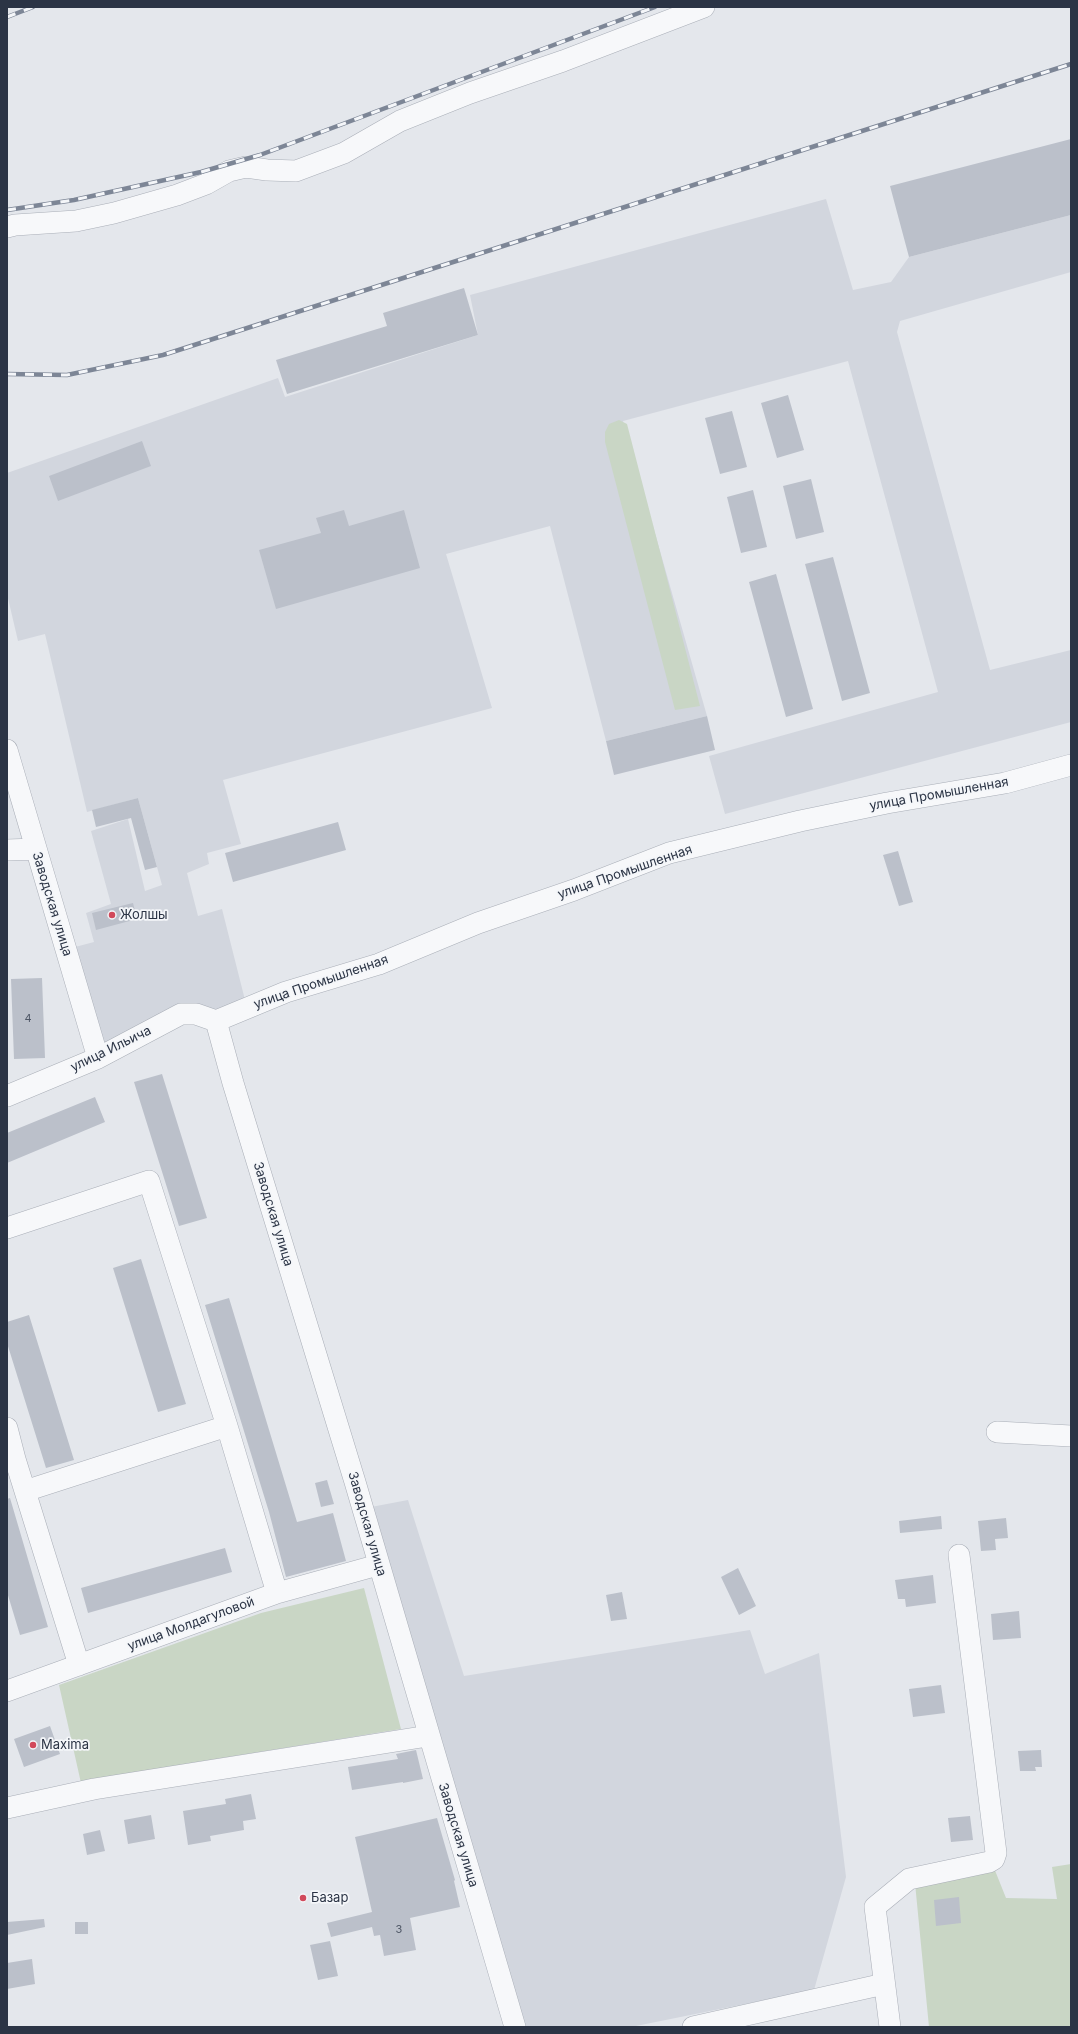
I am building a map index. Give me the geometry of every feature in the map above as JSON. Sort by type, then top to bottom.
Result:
[{"type":"street","points":[[7,227],[15,225],[76,221],[114,214],[177,196],[206,184],[229,171],[246,167],[267,170],[296,171],[344,153],[400,121],[470,93],[563,61],[704,7]]},
{"type":"street","name":"Заводская улица","points":[[7,750],[98,1058]]},
{"type":"street","name":"улица Промышленная","points":[[216,1021],[286,992],[378,964],[478,923],[669,853],[800,821],[887,803],[1005,783],[1071,765]]},
{"type":"street","points":[[7,850],[36,849]]},
{"type":"street","name":"улица Ильича","points":[[7,1096],[98,1058],[133,1041],[180,1014],[196,1014],[216,1021]]},
{"type":"street","name":"Заводская улица","points":[[216,1021],[515,2027]]},
{"type":"street","points":[[7,1228],[149,1181],[227,1426],[277,1593]]},
{"type":"street","points":[[25,1491],[227,1426]]},
{"type":"street","points":[[7,1428],[11,1461],[25,1491],[78,1665]]},
{"type":"street","points":[[997,1432],[1071,1436]]},
{"type":"street","points":[[890,2027],[875,1908],[908,1879],[989,1862],[994,1858],[996,1853],[959,1556]]},
{"type":"street","name":"улица Молдагуловой","points":[[7,1691],[277,1593],[378,1565]]},
{"type":"street","points":[[7,1808],[94,1789],[428,1736]]},
{"type":"street","points":[[693,2027],[884,1984]]},
{"type":"shaded area","points":[[826,199],[853,290],[891,282],[909,257],[1071,215],[1071,272],[900,321],[897,332],[990,670],[1071,650],[1071,722],[725,814],[709,756],[938,692],[848,361],[623,421],[707,716],[606,741],[550,526],[446,554],[492,708],[223,780],[241,844],[207,853],[209,864],[187,873],[198,916],[222,909],[245,1000],[98,1058],[60,951],[94,942],[86,913],[111,904],[91,831],[128,819],[145,891],[162,885],[138,798],[87,812],[45,634],[18,641],[7,594],[7,473],[278,378],[285,397],[478,335],[470,295]]},
{"type":"shaded area","points":[[408,1500],[464,1676],[750,1630],[765,1674],[819,1653],[846,1877],[814,1990],[631,2027],[524,2027],[371,1507]]},
{"type":"green space","points":[[619,420],[627,424],[700,706],[675,710],[605,442],[605,432],[609,424]]},
{"type":"green space","points":[[364,1588],[401,1729],[112,1776],[81,1783],[59,1685],[261,1613]]},
{"type":"green space","points":[[1071,1864],[1071,2027],[929,2027],[915,1883],[994,1868],[1006,1898],[1057,1899],[1052,1867]]},
{"type":"building","points":[[1071,139],[1071,215],[909,257],[890,186]]},
{"type":"building","points":[[464,288],[478,335],[287,394],[276,360],[387,326],[383,313]]},
{"type":"building","points":[[788,395],[804,450],[777,458],[761,403]]},
{"type":"building","points":[[732,411],[747,467],[720,474],[705,418]]},
{"type":"building","points":[[142,441],[151,466],[58,501],[49,476]]},
{"type":"building","points":[[811,479],[824,532],[796,539],[783,486]]},
{"type":"building","points":[[753,490],[767,547],[741,553],[727,497]]},
{"type":"building","points":[[344,510],[349,526],[404,510],[420,568],[276,609],[259,550],[321,533],[316,518]]},
{"type":"building","points":[[833,557],[870,693],[842,701],[805,564]]},
{"type":"building","points":[[776,574],[813,709],[786,717],[749,582]]},
{"type":"building","points":[[707,716],[715,750],[614,775],[606,741]]},
{"type":"building","points":[[138,798],[157,867],[145,870],[131,818],[96,827],[92,810]]},
{"type":"building","points":[[338,822],[346,850],[233,882],[225,853]]},
{"type":"building","points":[[898,851],[913,902],[899,906],[883,855]]},
{"type":"building","points":[[133,903],[137,919],[96,930],[92,913]]},
{"type":"building","points":[[42,978],[45,1058],[14,1059],[11,979]]},
{"type":"building","points":[[162,1074],[207,1218],[179,1226],[134,1082]]},
{"type":"building","points":[[95,1097],[105,1122],[7,1163],[7,1133]]},
{"type":"building","points":[[141,1259],[186,1404],[158,1412],[113,1268]]},
{"type":"building","points":[[229,1298],[297,1522],[333,1513],[346,1561],[286,1577],[269,1512],[205,1305]]},
{"type":"building","points":[[29,1315],[74,1460],[46,1468],[7,1343],[7,1322]]},
{"type":"building","points":[[327,1480],[334,1504],[321,1507],[315,1483]]},
{"type":"building","points":[[10,1498],[48,1627],[20,1635],[7,1592],[7,1499]]},
{"type":"building","points":[[941,1516],[942,1529],[900,1533],[899,1521]]},
{"type":"building","points":[[1006,1518],[1008,1538],[995,1539],[996,1550],[981,1551],[978,1521]]},
{"type":"building","points":[[225,1548],[232,1572],[88,1613],[81,1588]]},
{"type":"building","points":[[738,1568],[756,1606],[739,1615],[721,1577]]},
{"type":"building","points":[[933,1575],[936,1603],[906,1607],[905,1599],[898,1599],[895,1580]]},
{"type":"building","points":[[622,1592],[627,1619],[611,1621],[606,1595]]},
{"type":"building","points":[[1019,1611],[1021,1638],[993,1640],[991,1614]]},
{"type":"building","points":[[941,1685],[945,1713],[913,1717],[909,1689]]},
{"type":"building","points":[[50,1726],[60,1754],[24,1767],[14,1739]]},
{"type":"building","points":[[416,1750],[423,1779],[352,1790],[348,1767],[398,1759],[396,1754]]},
{"type":"building","points":[[1041,1750],[1042,1767],[1035,1767],[1036,1771],[1020,1771],[1018,1751]]},
{"type":"building","points":[[251,1794],[256,1819],[243,1821],[244,1830],[210,1836],[211,1841],[188,1845],[183,1811],[226,1804],[225,1799]]},
{"type":"building","points":[[151,1815],[155,1839],[128,1844],[124,1820]]},
{"type":"building","points":[[970,1816],[973,1840],[951,1842],[948,1818]]},
{"type":"building","points":[[437,1818],[455,1880],[460,1907],[410,1918],[416,1950],[384,1956],[380,1935],[374,1936],[372,1927],[331,1937],[327,1923],[372,1912],[355,1837]]},
{"type":"building","points":[[100,1830],[105,1851],[87,1855],[83,1834]]},
{"type":"building","points":[[959,1897],[961,1923],[936,1926],[934,1900]]},
{"type":"building","points":[[44,1919],[45,1927],[7,1935],[7,1922]]},
{"type":"building","points":[[75,1922],[88,1922],[88,1934],[75,1934]]},
{"type":"building","points":[[330,1941],[338,1976],[318,1980],[310,1945]]},
{"type":"building","points":[[32,1959],[35,1984],[7,1989],[7,1963]]},
{"type":"railway","points":[[7,17],[33,7]]},
{"type":"railway","points":[[7,210],[74,200],[201,172],[260,155],[655,7]]},
{"type":"railway","points":[[7,374],[67,375],[163,355],[1071,64]]},
{"type":"place","name":"Жолшы","points":[[112,915]]},
{"type":"place","name":"Maxima","points":[[33,1745]]},
{"type":"place","name":"Базар","points":[[303,1898]]}]
